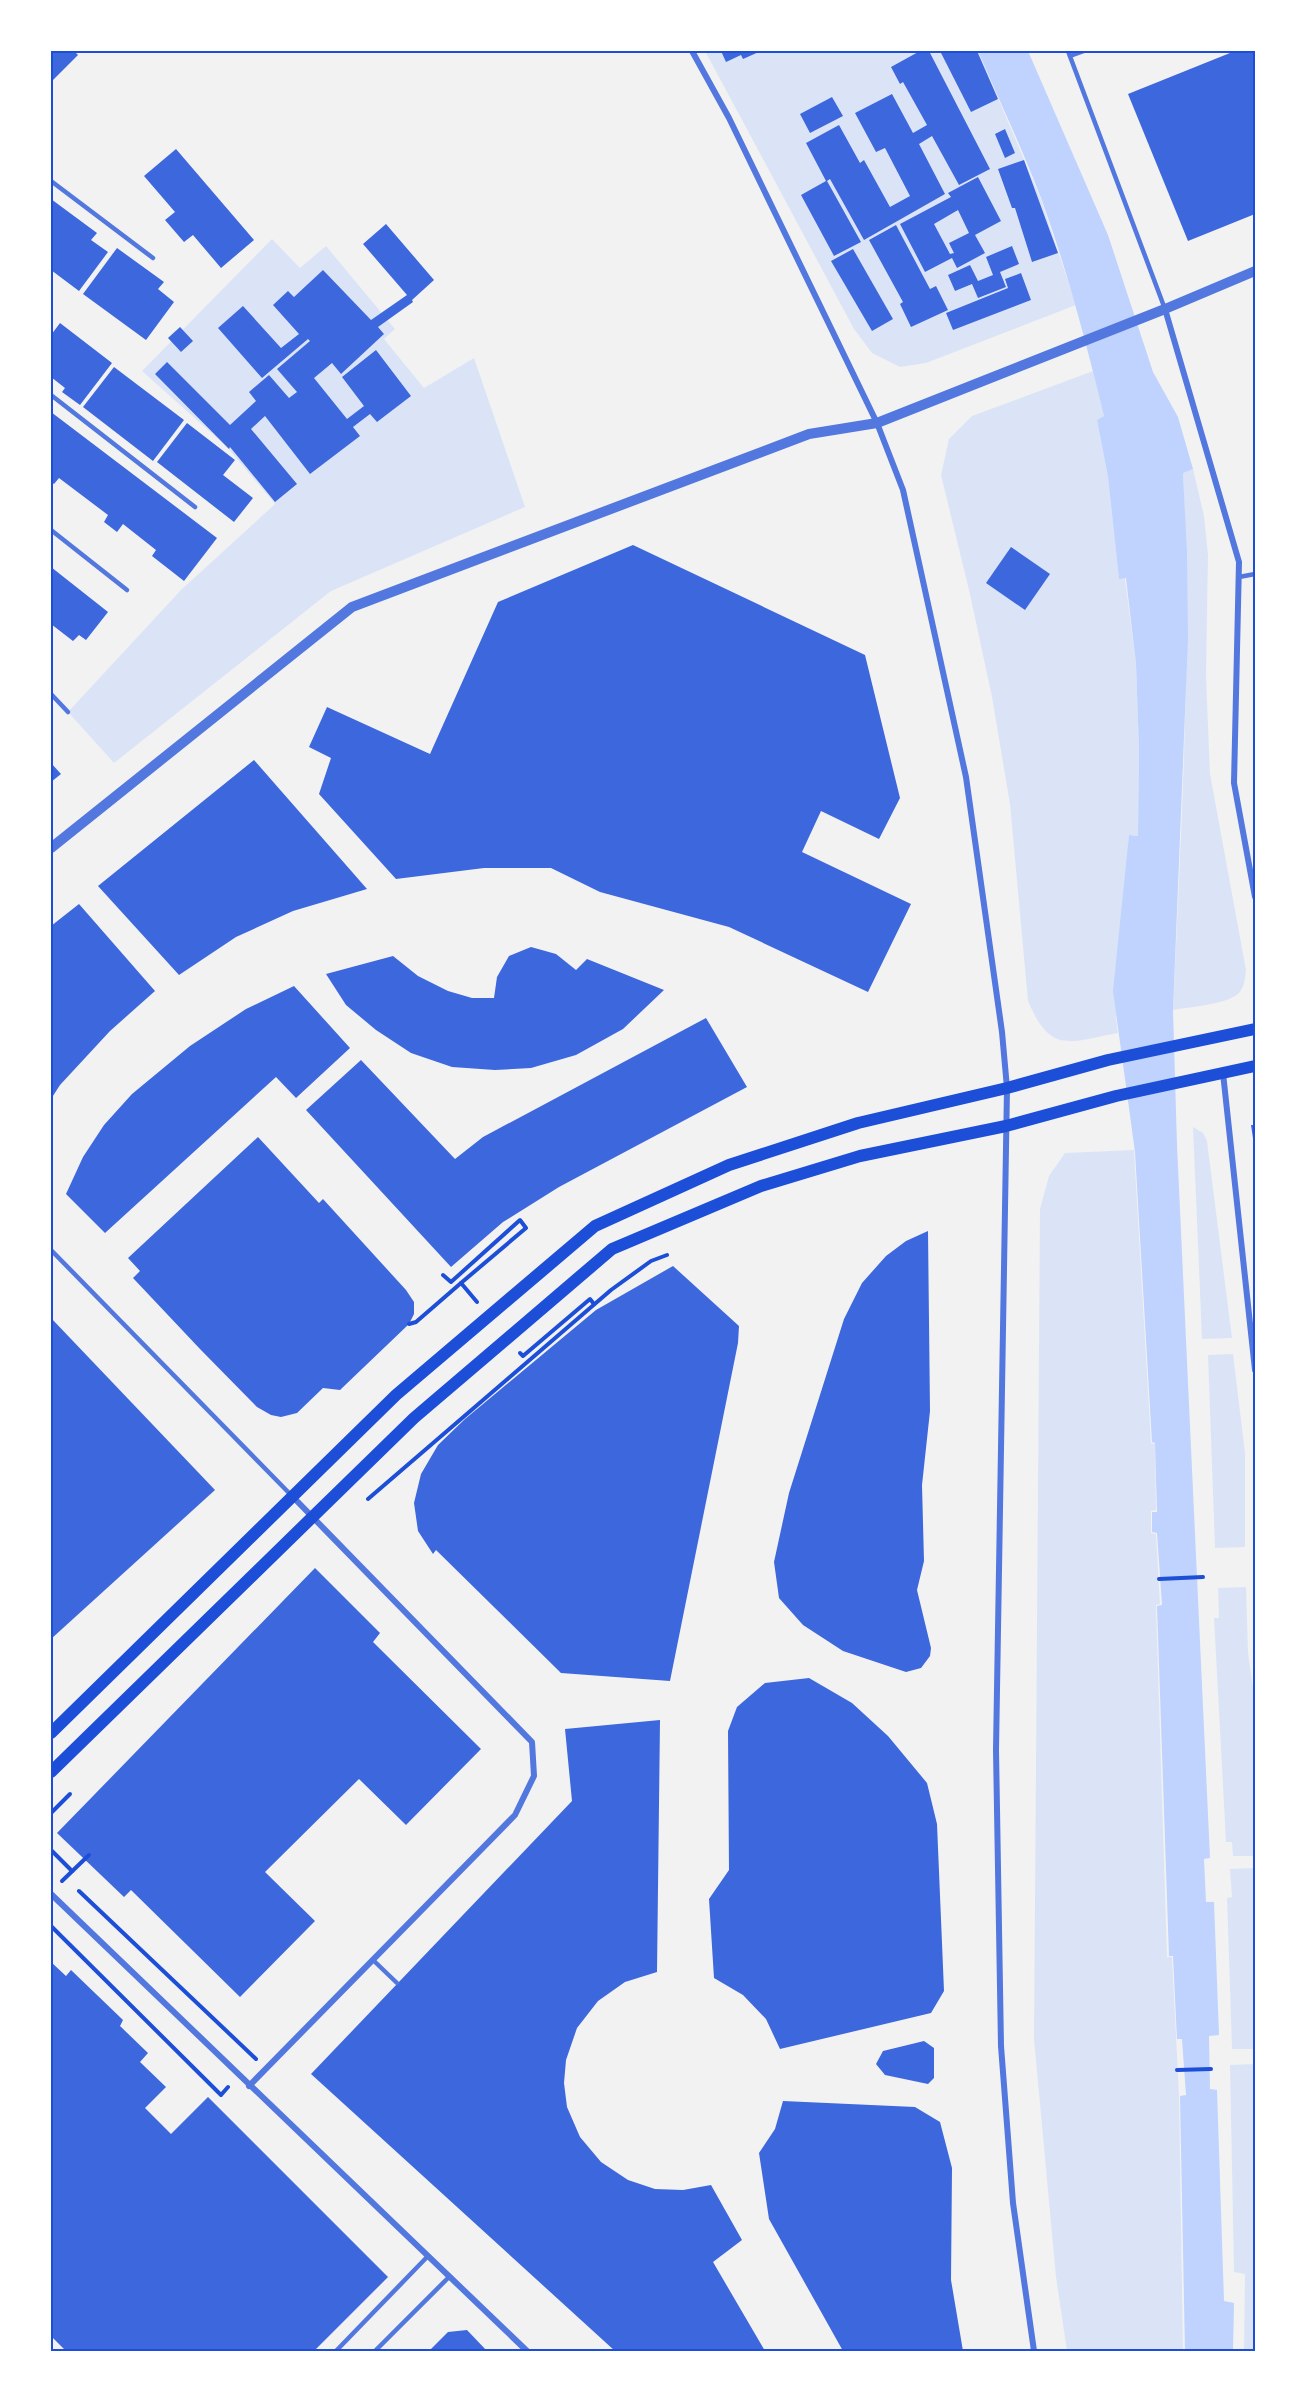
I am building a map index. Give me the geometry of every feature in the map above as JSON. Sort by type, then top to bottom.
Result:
[{"type":"main road","points":[[51,1733],[396,1395],[595,1226],[729,1165],[858,1123],[1007,1088],[1108,1060],[1255,1029]]},
{"type":"main road","points":[[51,1772],[414,1418],[612,1249],[760,1186],[860,1156],[1006,1126],[1116,1096],[1255,1066]]},
{"type":"street","points":[[692,51],[729,118],[877,423],[903,490],[966,777],[1002,1032],[1007,1088],[996,1750],[1001,2046],[1012,2203],[1034,2351]]},
{"type":"street","points":[[51,848],[352,607],[809,434],[877,423],[1255,271]]},
{"type":"street","points":[[1165,309],[1239,562],[1234,783],[1255,897]]},
{"type":"street","points":[[1223,1073],[1252,1312],[1255,1370]]},
{"type":"street","points":[[249,2085],[515,1815],[534,1776],[532,1742],[293,1497]]},
{"type":"street","points":[[51,1894],[527,2351]]},
{"type":"lane","points":[[1084,51],[1069,54],[1165,309]]},
{"type":"lane","points":[[51,181],[153,258]]},
{"type":"lane","points":[[51,395],[195,507]]},
{"type":"lane","points":[[51,530],[127,590]]},
{"type":"lane","points":[[1239,577],[1255,574]]},
{"type":"lane","points":[[51,694],[68,712]]},
{"type":"lane","points":[[51,1250],[293,1497]]},
{"type":"lane","points":[[373,1960],[397,1983]]},
{"type":"lane","points":[[336,2351],[428,2256]]},
{"type":"lane","points":[[375,2351],[449,2277]]},
{"type":"path","points":[[443,1275],[451,1282],[520,1220],[526,1228],[515,1237]]},
{"type":"path","points":[[368,1499],[594,1304],[651,1261],[668,1255]]},
{"type":"path","points":[[409,1324],[416,1322],[461,1283]]},
{"type":"path","points":[[581,1306],[590,1299],[594,1304]]},
{"type":"path","points":[[1159,1579],[1203,1577]]},
{"type":"path","points":[[51,1813],[70,1794]]},
{"type":"path","points":[[51,1850],[72,1871]]},
{"type":"path","points":[[58,1885],[88,1855]]},
{"type":"path","points":[[79,1891],[256,2059]]},
{"type":"path","points":[[51,1926],[221,2096],[228,2087]]},
{"type":"path","points":[[1177,2070],[1211,2068]]},
{"type":"shaded area","points":[[705,51],[978,51],[1040,197],[1076,305],[926,363],[900,367],[872,353],[854,329]]},
{"type":"shaded area","points":[[272,239],[300,268],[326,246],[395,329],[384,339],[424,388],[474,358],[525,507],[331,591],[114,763],[68,712],[181,590],[275,504],[227,447],[142,371]]},
{"type":"shaded area","points":[[1093,371],[1104,416],[1097,420],[1108,477],[1119,578],[1125,578],[1136,664],[1139,749],[1138,836],[1129,835],[1116,1019],[1118,1033],[1063,1041],[1045,1030],[1028,1001],[1010,804],[992,697],[941,475],[949,439],[972,416]]},
{"type":"shaded area","points":[[1193,469],[1204,516],[1208,555],[1206,676],[1210,774],[1246,970],[1242,988],[1234,997],[1173,1010],[1186,674],[1183,472]]},
{"type":"shaded area","points":[[1193,1127],[1203,1133],[1207,1141],[1232,1338],[1202,1339]]},
{"type":"shaded area","points":[[1134,1150],[1151,1443],[1155,1444],[1156,1510],[1151,1511],[1151,1533],[1156,1534],[1160,1604],[1156,1605],[1167,1957],[1172,1957],[1179,2094],[1183,2351],[1067,2351],[1056,2277],[1034,2039],[1040,1209],[1049,1176],[1065,1153]]},
{"type":"shaded area","points":[[1233,1354],[1245,1453],[1245,1547],[1215,1548],[1208,1355]]},
{"type":"shaded area","points":[[1246,1587],[1248,1653],[1255,1702],[1255,1856],[1233,1856],[1232,1842],[1226,1842],[1214,1618],[1219,1618],[1218,1588]]},
{"type":"shaded area","points":[[1255,1868],[1255,2049],[1232,2049],[1227,1898],[1232,1897],[1230,1869]]},
{"type":"shaded area","points":[[1255,2064],[1255,2351],[1244,2351],[1245,2274],[1234,2272],[1230,2065]]},
{"type":"water","points":[[978,51],[1028,51],[1108,235],[1153,372],[1178,417],[1193,469],[1183,473],[1188,638],[1173,1010],[1177,1145],[1210,1858],[1204,1859],[1206,1902],[1214,1902],[1219,2035],[1209,2036],[1210,2089],[1217,2090],[1224,2301],[1234,2303],[1233,2351],[1185,2351],[1180,2096],[1186,2095],[1182,2039],[1177,2039],[1173,1956],[1169,1956],[1157,1606],[1162,1605],[1157,1533],[1152,1532],[1152,1512],[1157,1512],[1155,1443],[1152,1442],[1135,1152],[1113,991],[1129,835],[1138,836],[1139,749],[1136,664],[1126,578],[1119,579],[1108,477],[1097,420],[1104,416],[1090,361],[1068,279],[1041,198]]},
{"type":"building","points":[[51,51],[74,51],[78,55],[51,82]]},
{"type":"building","points":[[721,51],[761,51],[743,59],[741,55],[726,62]]},
{"type":"building","points":[[920,51],[929,51],[990,169],[959,185],[932,136],[919,144],[945,194],[864,240],[830,179],[827,181],[861,242],[834,256],[801,195],[826,181],[806,143],[839,125],[860,163],[864,160],[890,207],[910,196],[885,148],[876,152],[855,113],[892,94],[913,133],[927,125],[903,82],[900,84],[891,67]]},
{"type":"building","points":[[940,51],[977,51],[998,99],[971,112]]},
{"type":"building","points":[[1235,51],[1255,51],[1255,214],[1188,241],[1128,94]]},
{"type":"building","points":[[832,97],[843,116],[810,133],[800,114]]},
{"type":"building","points":[[1005,129],[1015,153],[1005,158],[995,134]]},
{"type":"building","points":[[176,149],[254,240],[221,268],[193,235],[184,242],[165,220],[175,212],[144,176]]},
{"type":"building","points":[[1024,160],[1058,253],[1032,262],[1015,208],[1012,208],[998,169]]},
{"type":"building","points":[[978,177],[1001,221],[975,235],[985,253],[957,268],[952,258],[925,272],[900,224],[951,197],[948,193]],"holes":[[[958,210],[969,233],[949,243],[954,253],[950,254],[934,224]]]},
{"type":"building","points":[[51,199],[97,233],[91,240],[108,252],[79,291],[51,270]]},
{"type":"building","points":[[386,224],[434,280],[412,300],[413,302],[378,327],[384,334],[341,374],[332,363],[314,378],[347,419],[364,406],[342,377],[376,350],[411,396],[377,422],[370,414],[353,427],[360,436],[310,474],[265,416],[251,429],[297,484],[275,502],[230,447],[229,449],[155,374],[167,362],[230,425],[256,401],[249,392],[269,375],[289,398],[297,392],[277,369],[310,341],[308,339],[262,378],[218,328],[243,306],[281,348],[299,334],[273,305],[288,291],[294,297],[323,270],[371,320],[407,295],[363,244]]},
{"type":"building","points":[[896,225],[930,289],[936,286],[948,310],[911,327],[900,304],[903,302],[869,240]]},
{"type":"building","points":[[1012,246],[1019,264],[1000,272],[1006,287],[978,298],[972,284],[955,291],[948,275],[970,265],[978,281],[993,275],[986,257]]},
{"type":"building","points":[[117,248],[164,282],[158,289],[174,302],[146,340],[83,294]]},
{"type":"building","points":[[853,249],[893,319],[872,331],[831,261]]},
{"type":"building","points":[[1021,273],[1031,300],[953,330],[946,313],[1008,288],[1005,279]]},
{"type":"building","points":[[60,323],[112,363],[80,405],[62,392],[65,388],[51,377],[51,335]]},
{"type":"building","points":[[180,327],[193,341],[181,352],[168,338]]},
{"type":"building","points":[[114,367],[184,420],[153,461],[83,407]]},
{"type":"building","points":[[51,412],[217,538],[184,581],[152,556],[156,550],[123,524],[117,532],[104,522],[108,515],[59,478],[54,484],[51,482]]},
{"type":"building","points":[[187,423],[235,460],[223,475],[253,498],[234,522],[157,462]]},
{"type":"building","points":[[633,545],[865,655],[900,798],[879,839],[821,811],[802,852],[911,904],[868,992],[729,927],[600,892],[551,868],[484,868],[396,879],[319,794],[331,758],[309,747],[327,707],[430,754],[498,602]]},
{"type":"building","points":[[1011,547],[1050,574],[1025,610],[986,583]]},
{"type":"building","points":[[51,567],[108,612],[86,640],[79,635],[73,641],[51,624]]},
{"type":"building","points":[[254,760],[367,889],[293,911],[236,937],[179,975],[98,886]]},
{"type":"building","points":[[51,763],[61,774],[51,782]]},
{"type":"building","points":[[79,904],[155,991],[110,1031],[60,1085],[51,1099],[51,926]]},
{"type":"building","points":[[531,947],[556,954],[576,970],[587,959],[664,990],[623,1029],[576,1055],[531,1068],[495,1070],[452,1067],[411,1053],[376,1030],[346,1005],[326,974],[393,956],[418,976],[448,991],[472,998],[494,998],[497,977],[509,956]]},
{"type":"building","points":[[294,986],[350,1048],[296,1098],[276,1077],[105,1233],[66,1194],[83,1157],[104,1125],[132,1094],[190,1046],[246,1009]]},
{"type":"building","points":[[706,1018],[747,1087],[559,1187],[503,1222],[451,1267],[306,1110],[361,1060],[455,1159],[483,1137]]},
{"type":"building","points":[[1251,1125],[1255,1125],[1255,1145],[1254,1145]]},
{"type":"building","points":[[258,1137],[319,1203],[323,1199],[406,1290],[414,1302],[414,1314],[409,1324],[340,1390],[323,1388],[297,1413],[281,1417],[271,1415],[257,1407],[200,1349],[133,1278],[140,1271],[128,1258]]},
{"type":"building","points":[[928,1231],[930,1411],[922,1485],[924,1561],[917,1590],[931,1648],[930,1656],[921,1668],[906,1672],[843,1651],[803,1625],[779,1598],[774,1562],[789,1493],[844,1319],[862,1283],[886,1256],[906,1241]]},
{"type":"building","points":[[673,1266],[739,1326],[738,1343],[670,1681],[561,1673],[436,1550],[433,1554],[418,1531],[414,1503],[421,1474],[438,1445],[465,1419],[596,1310]]},
{"type":"building","points":[[51,1318],[215,1490],[51,1639]]},
{"type":"building","points":[[315,1568],[380,1633],[373,1642],[481,1749],[406,1825],[359,1779],[265,1872],[315,1921],[240,1997],[131,1890],[124,1897],[57,1833]]},
{"type":"building","points":[[809,1678],[852,1703],[888,1736],[927,1783],[937,1824],[944,1991],[931,2013],[780,2049],[766,2019],[743,1995],[714,1978],[709,1899],[729,1870],[728,1731],[737,1707],[765,1683]]},
{"type":"building","points":[[660,1720],[657,1972],[625,1982],[598,2001],[577,2028],[566,2060],[564,2083],[567,2107],[580,2137],[601,2162],[628,2180],[655,2189],[683,2190],[711,2185],[742,2240],[713,2262],[765,2351],[615,2351],[311,2074],[572,1801],[565,1729]]},
{"type":"building","points":[[51,1962],[66,1976],[71,1970],[123,2020],[120,2026],[148,2053],[140,2062],[166,2087],[145,2108],[171,2134],[208,2097],[388,2277],[314,2351],[66,2351],[51,2336]]},
{"type":"building","points":[[924,2041],[934,2048],[934,2078],[928,2084],[885,2075],[876,2064],[883,2051]]},
{"type":"building","points":[[783,2101],[915,2107],[940,2122],[952,2168],[951,2280],[963,2351],[843,2351],[769,2219],[759,2153],[775,2129]]},
{"type":"building","points":[[467,2330],[487,2351],[429,2351],[448,2332]]}]
